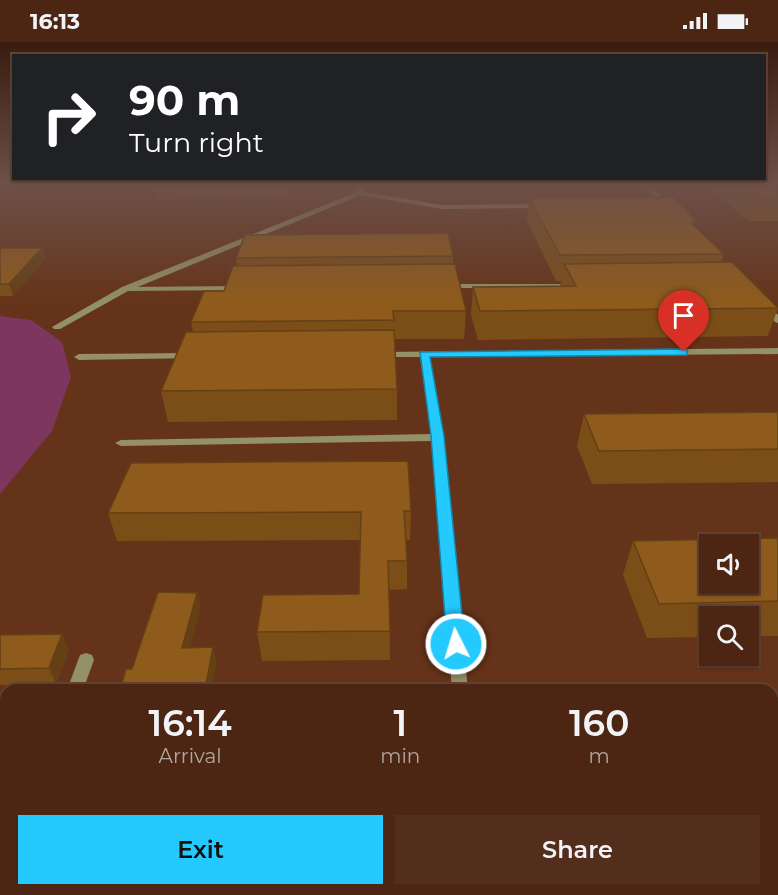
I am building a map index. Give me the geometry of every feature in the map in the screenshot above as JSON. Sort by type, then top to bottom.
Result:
[{"type":"street","points":[[57,327],[125,289],[285,224]]},
{"type":"street","points":[[434,286],[589,285]]},
{"type":"street","points":[[125,289],[256,288]]},
{"type":"street","points":[[757,298],[778,320]]},
{"type":"street","points":[[364,355],[778,351]]},
{"type":"street","points":[[424,354],[437,436],[459,684]]},
{"type":"street","points":[[79,357],[198,356]]},
{"type":"street","points":[[121,443],[437,436]]},
{"type":"street","points":[[77,684],[86,660]]},
{"type":"shaded area","points":[[0,316],[31,320],[62,342],[71,377],[52,431],[0,494]]},
{"type":"building","points":[[543,224],[692,224],[724,254],[560,255]]},
{"type":"building","points":[[448,233],[453,256],[236,258],[245,235]]},
{"type":"building","points":[[0,248],[42,248],[9,284],[0,284]]},
{"type":"building","points":[[732,262],[778,308],[480,311],[473,287],[576,286],[564,264]]},
{"type":"building","points":[[455,264],[466,311],[393,311],[394,320],[191,322],[204,291],[224,291],[233,266]]},
{"type":"building","points":[[394,330],[397,389],[161,391],[186,332]]},
{"type":"building","points":[[778,412],[778,449],[599,451],[584,414]]},
{"type":"building","points":[[408,461],[411,511],[404,511],[407,561],[388,561],[390,631],[257,632],[263,595],[359,594],[361,512],[108,513],[131,463]]},
{"type":"building","points":[[759,538],[778,538],[778,601],[659,604],[633,541],[699,540],[699,594],[759,594]]},
{"type":"building","points":[[158,592],[197,593],[182,648],[213,647],[206,684],[122,684],[126,669],[132,669]]},
{"type":"building","points":[[62,634],[49,668],[0,669],[0,635]]},
{"type":"route","points":[[456,644],[437,436],[424,354],[684,352]]}]
